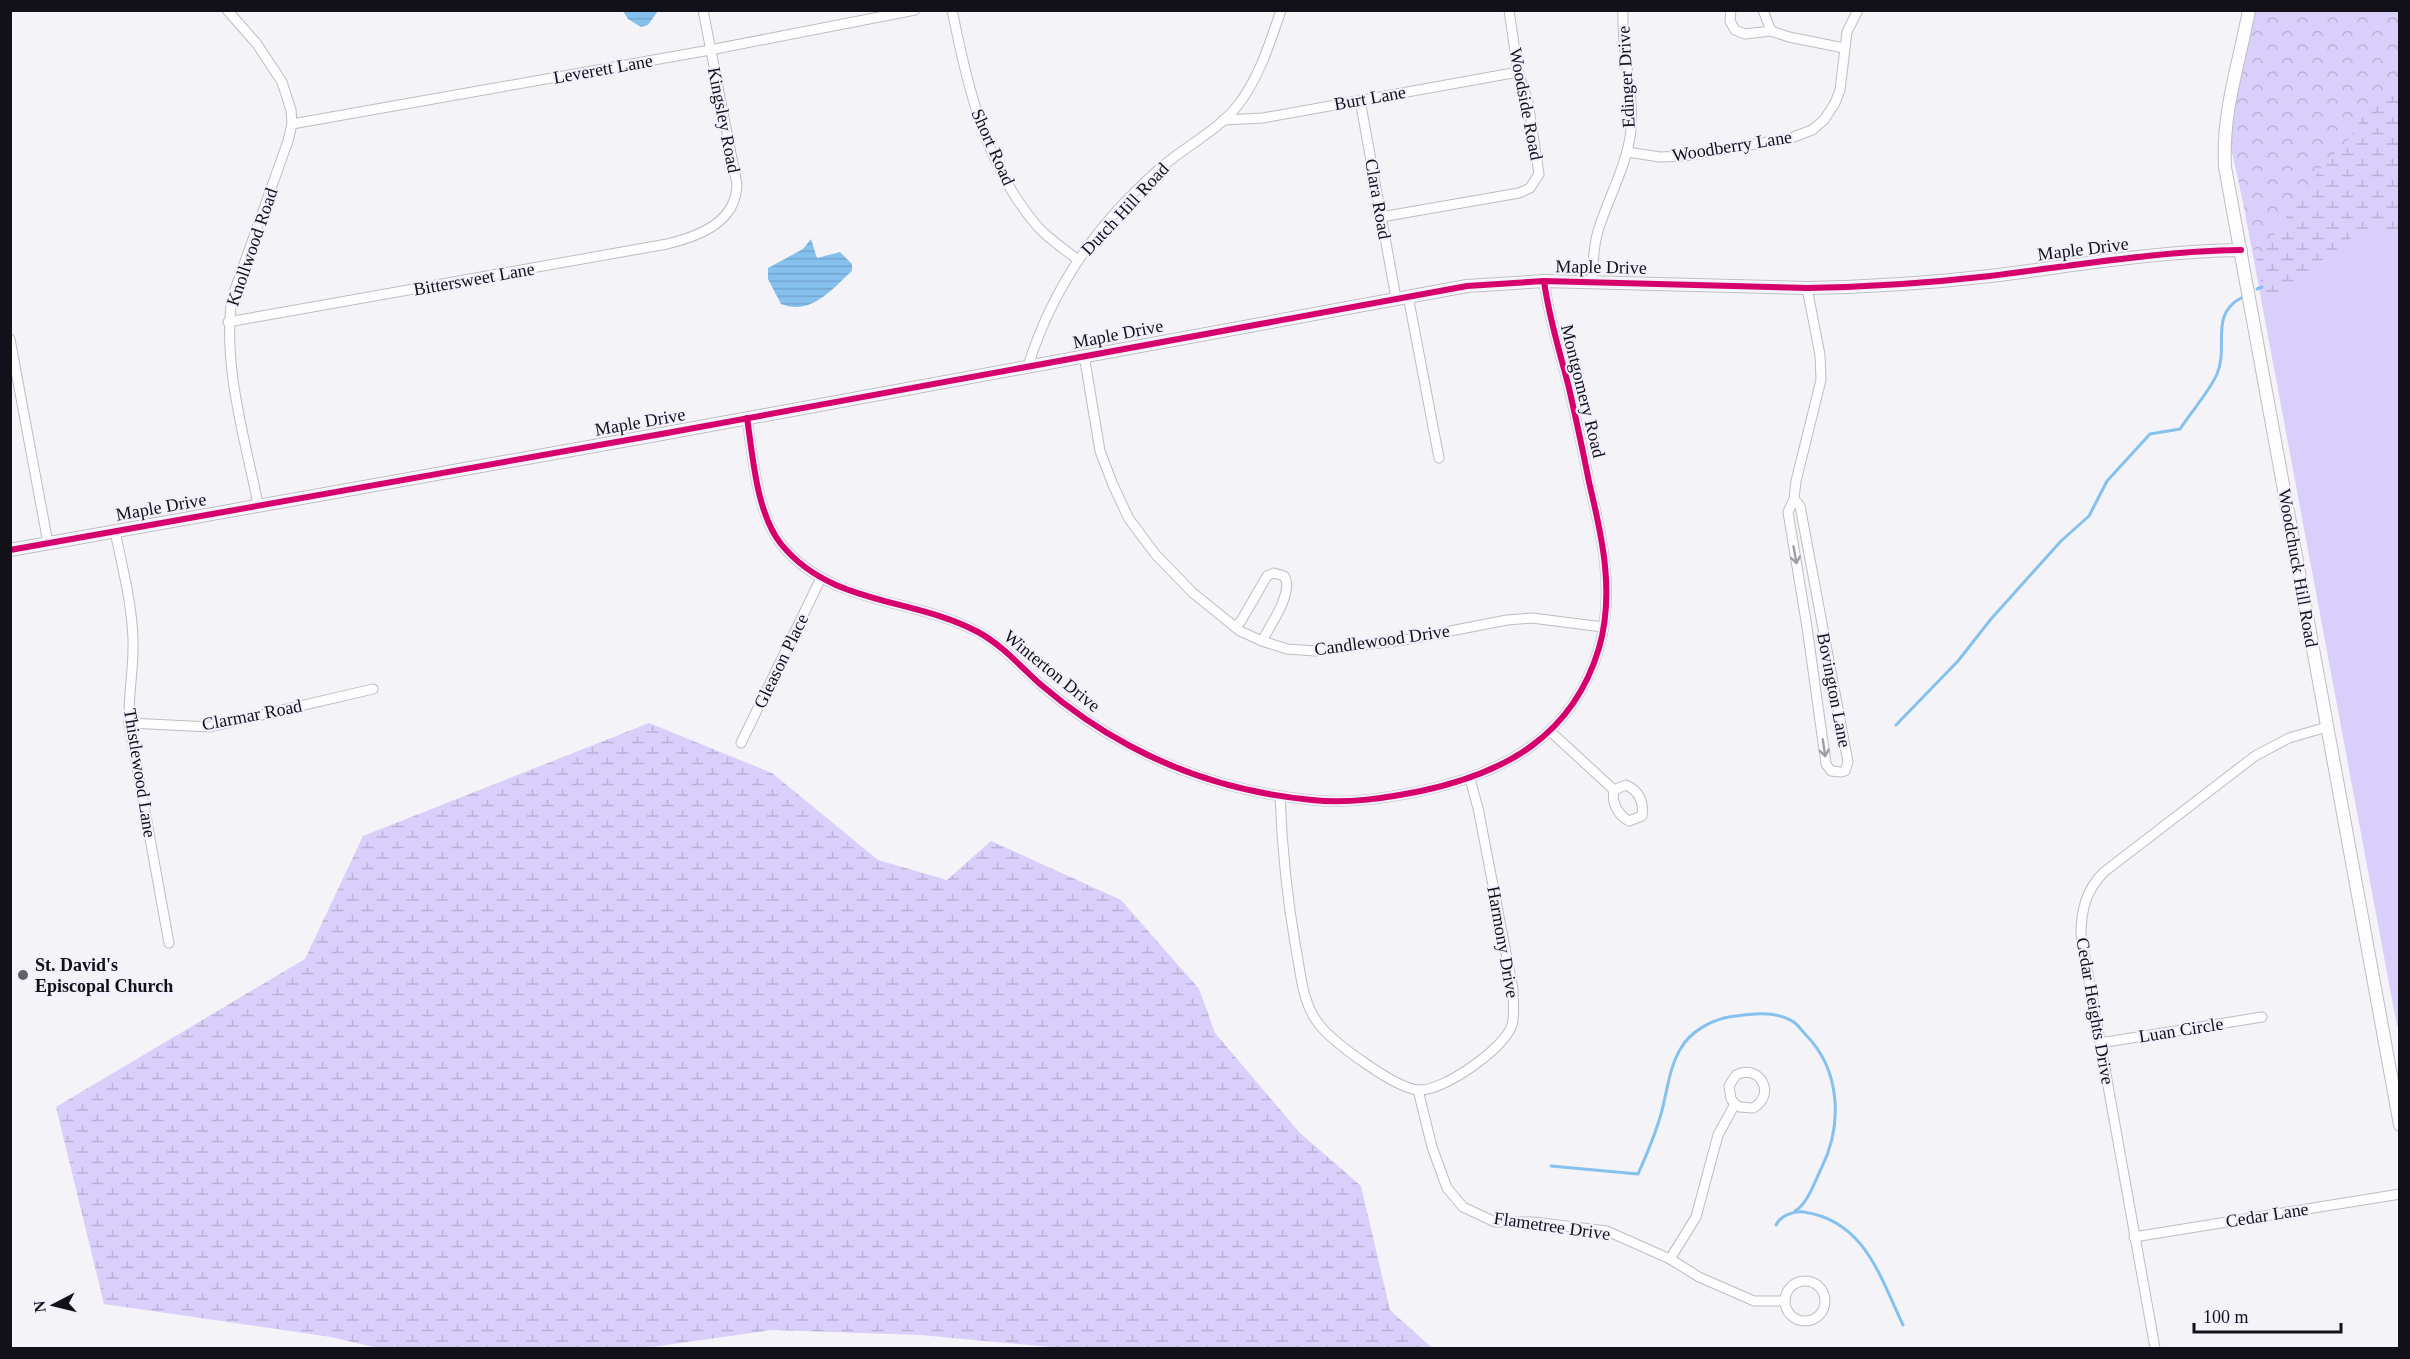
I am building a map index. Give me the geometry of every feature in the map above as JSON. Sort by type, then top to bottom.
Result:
[{"type":"street","name":"Knollwood Road","points":[[227,10],[257,44],[282,82],[291,110],[288,141],[232,298],[228,322],[234,384],[258,504]]},
{"type":"street","name":"Kingsley Road","points":[[703,10],[737,184],[734,201],[716,224]]},
{"type":"street","name":"Leverett Lane","points":[[291,124],[710,50],[915,10]]},
{"type":"street","name":"Short Road","points":[[952,10],[969,90],[987,143],[1002,174],[1039,228],[1077,259]]},
{"type":"street","name":"Dutch Hill Road","points":[[1028,366],[1036,341],[1058,292],[1077,259],[1099,231],[1156,172],[1223,120],[1237,106],[1250,87],[1268,49],[1281,10]]},
{"type":"street","name":"Woodside Road","points":[[1381,217],[1519,193],[1530,188],[1539,174],[1528,102],[1518,72],[1509,10]]},
{"type":"street","name":"Edinger Drive","points":[[1592,282],[1597,233],[1627,152],[1631,110],[1622,33],[1623,10]]},
{"type":"street","points":[[1731,10],[1730,21],[1735,30],[1745,34],[1771,31],[1844,48]]},
{"type":"street","points":[[1763,10],[1771,31]]},
{"type":"street","name":"Woodberry Lane","points":[[1627,152],[1660,157],[1684,156],[1791,138],[1812,130],[1824,120],[1835,104],[1840,90],[1847,32],[1858,10]]},
{"type":"street","name":"Woodchuck Hill Road","points":[[2249,10],[2226,113],[2223,138],[2225,167],[2400,1125]]},
{"type":"street","name":"Burt Lane","points":[[1223,120],[1263,118],[1518,72]]},
{"type":"street","name":"Clara Road","points":[[1360,100],[1381,217],[1439,458]]},
{"type":"street","name":"Bittersweet Lane","points":[[228,322],[667,244],[697,237],[716,224]]},
{"type":"street","name":"Maple Drive","points":[[10,550],[1467,286],[1544,281],[1807,288],[1987,276],[2154,255],[2241,250]]},
{"type":"street","name":"Montgomery Road","points":[[1544,281],[1550,322],[1568,387],[1595,506]]},
{"type":"street","name":"Bovington Lane","points":[[1794,499],[1800,506],[1848,762],[1845,771],[1841,772],[1831,771],[1826,764],[1788,512],[1794,499],[1796,481],[1821,380],[1820,356],[1807,288]]},
{"type":"street","points":[[10,339],[48,543]]},
{"type":"street","name":"Candlewood Drive","points":[[1084,355],[1100,451],[1129,519],[1163,562],[1193,593],[1235,627],[1262,641],[1287,649],[1316,651],[1404,640],[1515,619],[1532,618],[1603,627]]},
{"type":"street","name":"Winterton Drive","points":[[747,418],[764,510],[774,534],[803,567],[846,590],[936,616],[980,633],[1004,650],[1054,695],[1085,719],[1131,746],[1174,767],[1216,783],[1315,801],[1350,801],[1398,796],[1470,779],[1513,759],[1551,732],[1566,714],[1584,685],[1598,650],[1603,627],[1607,595],[1605,563],[1595,506]]},
{"type":"street","name":"Thistlewood Lane","points":[[115,531],[132,620],[134,643],[128,701],[129,723],[169,943]]},
{"type":"street","points":[[1235,627],[1241,621],[1267,576],[1274,573],[1284,576],[1288,584],[1286,596],[1262,641]]},
{"type":"street","name":"Gleason Place","points":[[741,742],[821,578]]},
{"type":"street","points":[[1800,588],[1814,586]]},
{"type":"street","name":"Clarmar Road","points":[[129,723],[210,727],[373,689]]},
{"type":"street","name":"Cedar Heights Drive","points":[[2155,1348],[2081,935],[2081,914],[2086,897],[2096,880],[2255,756],[2289,738],[2327,727]]},
{"type":"street","points":[[1551,732],[1614,790]]},
{"type":"street","name":"Harmony Drive","points":[[1418,1090],[1437,1087],[1489,1054],[1504,1040],[1512,1026],[1513,989],[1478,808],[1470,779]]},
{"type":"street","points":[[1280,796],[1282,855],[1306,1003],[1317,1022],[1335,1041],[1370,1066],[1409,1088],[1418,1090]]},
{"type":"street","name":"Luan Circle","points":[[2100,1043],[2262,1017]]},
{"type":"street","points":[[1748,1072],[1760,1077],[1766,1088],[1763,1100],[1758,1105],[1746,1109],[1735,1104],[1729,1093],[1732,1080],[1748,1072]]},
{"type":"street","name":"Flametree Drive","points":[[1418,1090],[1432,1147],[1447,1188],[1462,1207],[1495,1222],[1533,1222],[1607,1231],[1670,1259],[1699,1277],[1754,1301],[1785,1301]]},
{"type":"street","points":[[1670,1259],[1696,1217],[1718,1135],[1735,1104]]},
{"type":"street","name":"Cedar Lane","points":[[2134,1237],[2400,1194]]},
{"type":"street","points":[[1806,1281],[1821,1288],[1825,1302],[1823,1311],[1806,1321],[1793,1317],[1786,1308],[1785,1301],[1790,1288],[1799,1282],[1806,1281]]},
{"type":"green space","points":[[2255,11],[2399,11],[2399,83],[2372,101],[2349,139],[2321,168],[2256,261],[2229,139],[2235,94]]},
{"type":"green space","points":[[2399,11],[2399,1025],[2397,1026],[2231,138]]},
{"type":"green space","points":[[2399,83],[2399,236],[2363,229],[2266,303],[2256,261],[2321,168],[2349,139],[2372,101]]},
{"type":"green space","points":[[649,723],[772,773],[878,860],[947,880],[991,841],[1121,900],[1199,989],[1215,1033],[1299,1132],[1361,1186],[1390,1310],[1432,1348],[1062,1348],[920,1335],[772,1330],[645,1348],[378,1348],[331,1337],[104,1304],[56,1107],[305,959],[363,836]]},
{"type":"water","points":[[623,11],[658,11],[648,25],[641,27],[628,19]]},
{"type":"water","points":[[811,239],[817,258],[840,252],[852,264],[852,271],[829,293],[811,304],[792,307],[781,304],[768,279],[768,268],[803,249]]},
{"type":"waterway","points":[[2257,289],[2262,287]]},
{"type":"waterway","points":[[1896,725],[1958,661],[1991,619],[2061,541],[2089,516],[2107,481],[2150,434],[2180,429],[2214,381],[2220,364],[2225,313],[2241,298]]},
{"type":"waterway","points":[[1551,1166],[1638,1174],[1659,1122],[1674,1063],[1685,1042],[1708,1024],[1722,1019],[1753,1014],[1777,1015],[1796,1023],[1817,1048],[1826,1064],[1835,1098],[1833,1134],[1828,1152],[1807,1198],[1795,1211]]},
{"type":"waterway","points":[[1776,1225],[1784,1216],[1804,1212],[1825,1217],[1842,1227],[1868,1254],[1903,1325]]},
{"type":"cycle path","points":[[10,550],[667,433],[1467,286],[1544,281],[1807,288],[1853,287],[1967,278],[2146,256],[2241,250]]},
{"type":"cycle path","points":[[747,418],[757,483],[766,516],[773,531],[781,544],[801,564],[824,579],[848,590],[927,612],[978,632],[1003,649],[1061,701],[1106,733],[1151,757],[1196,775],[1241,788],[1312,800],[1367,800],[1394,796],[1452,783],[1481,773],[1532,746],[1572,705],[1587,679],[1599,648],[1606,606],[1602,544],[1544,281]]},
{"type":"place","name":"St. David's Episcopal Church","points":[[23,975]]}]
